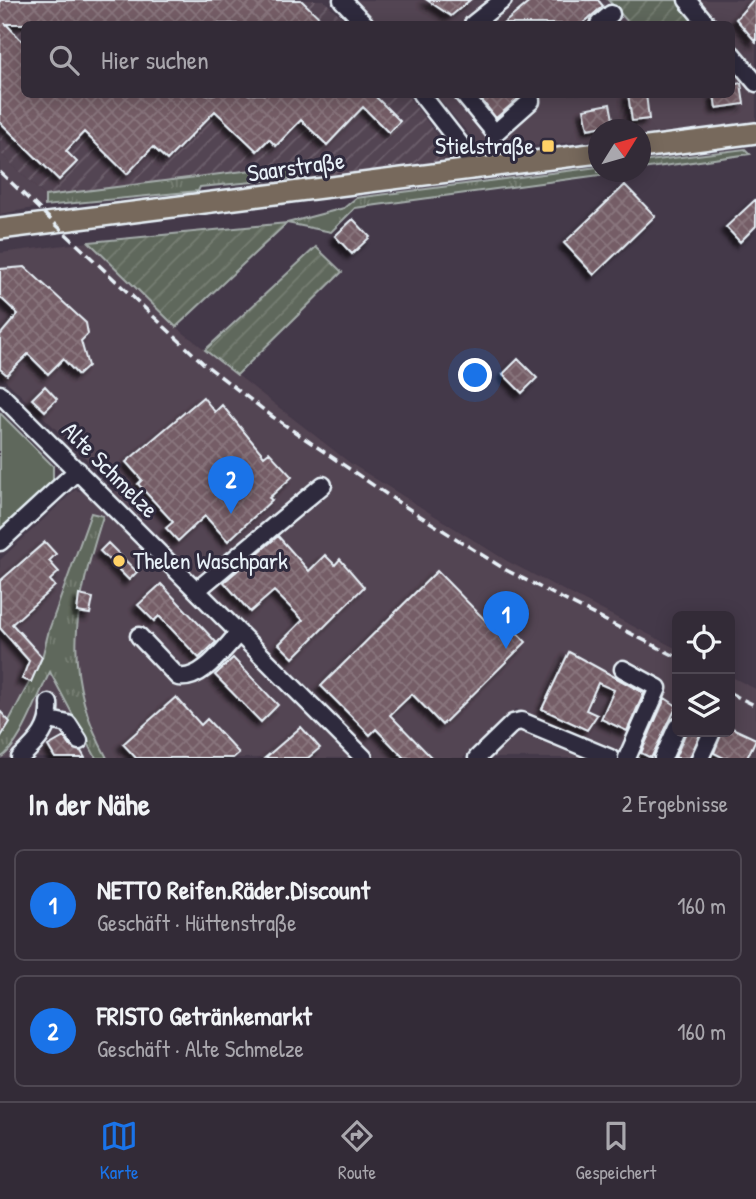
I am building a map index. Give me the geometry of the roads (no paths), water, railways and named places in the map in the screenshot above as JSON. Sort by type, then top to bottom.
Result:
[{"type":"main road","points":[[651,147],[756,133]]},
{"type":"main road","name":"Saarstraße","points":[[0,229],[588,154]]},
{"type":"street","points":[[342,0],[362,21]]},
{"type":"street","points":[[477,21],[503,0]]},
{"type":"street","points":[[687,0],[704,21]]},
{"type":"street","points":[[735,58],[756,83]]},
{"type":"street","points":[[426,98],[460,144],[473,168]]},
{"type":"street","points":[[466,98],[495,133],[531,98]]},
{"type":"street","name":"Alte Schmelze","points":[[0,394],[197,590],[358,756]]},
{"type":"street","points":[[0,542],[78,470]]},
{"type":"street","points":[[197,590],[323,485]]},
{"type":"street","points":[[139,636],[178,677],[187,678],[198,673],[239,633]]},
{"type":"street","points":[[623,669],[658,688],[627,758]]},
{"type":"street","points":[[20,758],[33,746],[50,720],[49,703]]},
{"type":"street","points":[[50,720],[68,724],[79,741]]},
{"type":"street","points":[[484,756],[513,723],[526,722],[610,758]]},
{"type":"street","points":[[663,758],[672,737]]},
{"type":"street","points":[[700,758],[710,737]]},
{"type":"railway","points":[[0,172],[203,363],[273,417],[398,502],[506,570],[672,654]]},
{"type":"railway","points":[[735,696],[756,706]]},
{"type":"place","name":"Stielstraße","points":[[548,146]]},
{"type":"place","name":"FRISTO Getränkemarkt","points":[[231,514]]},
{"type":"place","name":"Thelen Waschpark","points":[[119,561]]},
{"type":"place","name":"NETTO Reifen.Räder.Discount","points":[[506,649]]}]
